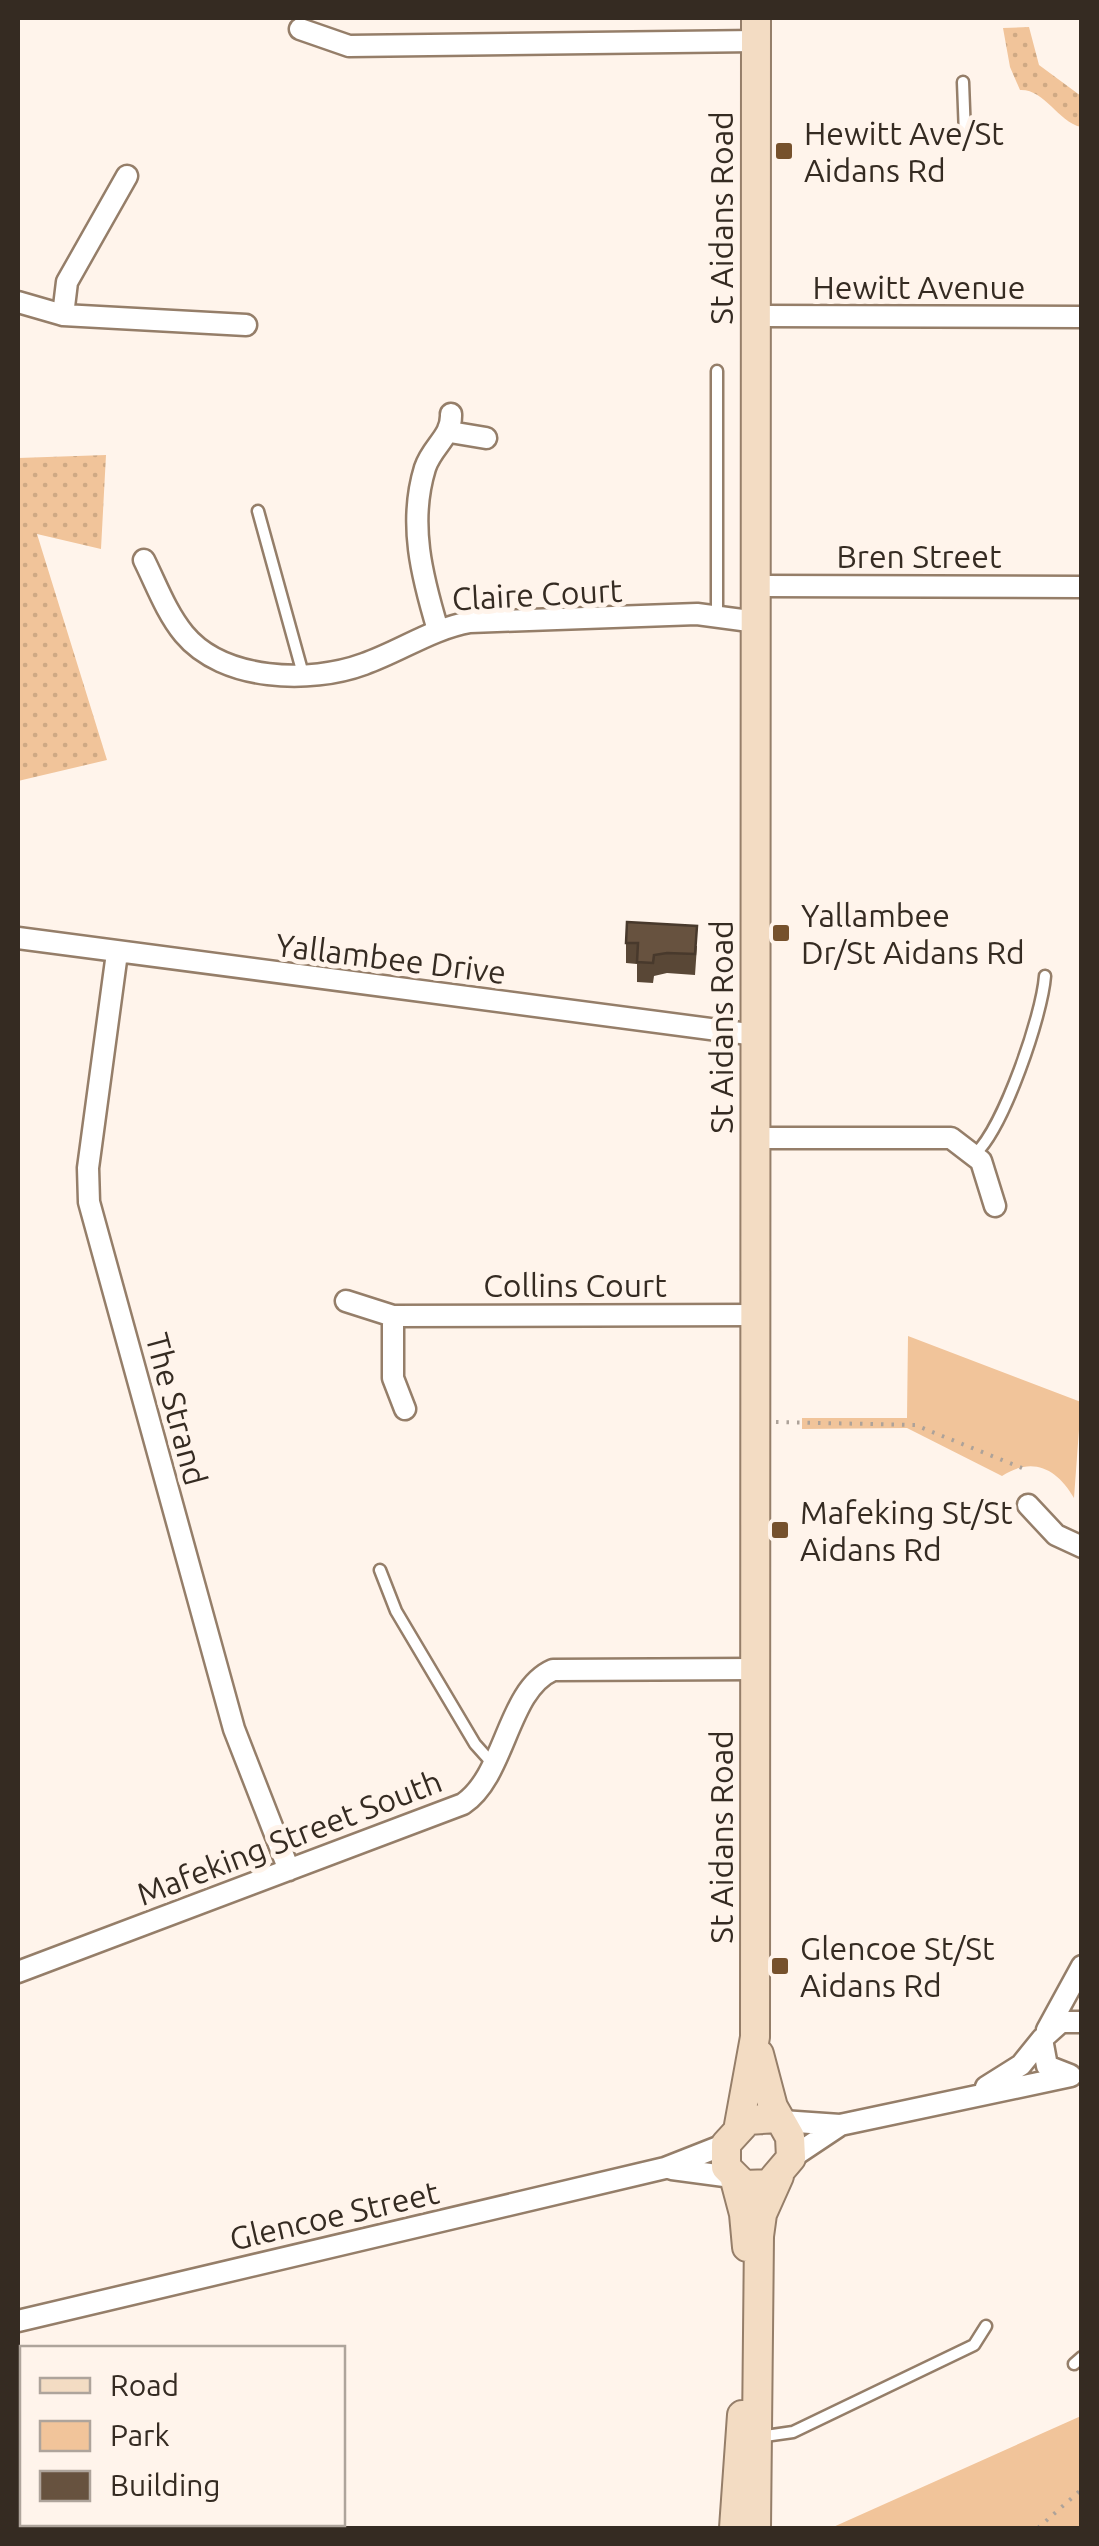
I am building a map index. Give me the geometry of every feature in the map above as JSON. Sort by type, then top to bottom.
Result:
[{"type":"street","points":[[300,29],[349,46],[756,29]]},
{"type":"street","name":"St Aidans Road","points":[[732,2135],[755,2038],[756,29]]},
{"type":"street","points":[[64,315],[67,282],[127,176]]},
{"type":"street","points":[[18,302],[64,315],[246,325]]},
{"type":"street","name":"Hewitt Avenue","points":[[756,316],[1082,317]]},
{"type":"street","points":[[438,630],[421,571],[417,526],[426,466],[450,423],[486,438]]},
{"type":"street","name":"Claire Court","points":[[144,560],[172,616],[200,650],[215,660],[253,671],[304,674],[364,664],[438,630],[494,620],[717,616],[757,622]]},
{"type":"street","name":"Bren Street","points":[[757,586],[1082,587]]},
{"type":"street","name":"Yallambee Drive","points":[[18,938],[756,1036]]},
{"type":"street","name":"The Strand","points":[[117,953],[86,1185],[89,1202],[234,1729],[289,1870]]},
{"type":"street","points":[[756,1138],[951,1138],[976,1154],[990,1180],[995,1206]]},
{"type":"street","name":"Collins Court","points":[[346,1301],[393,1316],[756,1315]]},
{"type":"street","points":[[393,1316],[393,1378],[405,1408]]},
{"type":"street","points":[[1028,1505],[1056,1536],[1082,1548]]},
{"type":"street","name":"Mafeking Street South","points":[[18,1972],[463,1804],[477,1791],[493,1764],[532,1686],[553,1670],[756,1670]]},
{"type":"street","points":[[976,2093],[1021,2065],[1044,2036],[1082,1966]]},
{"type":"street","points":[[1044,2036],[1061,2022],[1082,2022]]},
{"type":"street","points":[[1044,2036],[1047,2066],[1076,2074]]},
{"type":"street","name":"St Aidans Road","points":[[755,2038],[780,2119]]},
{"type":"street","points":[[734,2528],[747,2270],[744,2214],[724,2158],[732,2135],[756,2117],[840,2126],[1076,2074]]},
{"type":"street","points":[[756,2528],[759,2236],[766,2204],[785,2167],[790,2137],[780,2119]]},
{"type":"street","points":[[734,2178],[761,2187],[840,2126]]},
{"type":"street","name":"Glencoe Street","points":[[18,2320],[665,2168],[732,2135]]},
{"type":"street","name":"Glencoe Street","points":[[665,2168],[734,2178]]},
{"type":"lane","points":[[963,82],[965,135]]},
{"type":"lane","name":"St Aidans Road","points":[[717,371],[717,616]]},
{"type":"lane","points":[[258,511],[304,674]]},
{"type":"lane","points":[[976,1154],[992,1136],[1042,1006],[1046,976]]},
{"type":"lane","points":[[380,1570],[396,1611],[475,1744],[493,1764]]},
{"type":"lane","points":[[758,2437],[792,2432],[974,2345],[986,2326]]},
{"type":"path","points":[[778,1422],[919,1426],[1022,1468]]},
{"type":"path","points":[[1038,2528],[1082,2489]]},
{"type":"green space","points":[[1029,27],[1039,65],[1081,96],[1081,127],[1037,95],[1020,90],[1010,67],[1003,28]]},
{"type":"green space","points":[[106,455],[101,549],[37,534],[107,760],[18,781],[18,458]]},
{"type":"green space","points":[[908,1336],[1081,1402],[1074,1498],[1060,1479],[1043,1468],[1024,1467],[1002,1476],[907,1428],[802,1429],[802,1418],[907,1418]]},
{"type":"green space","points":[[1081,2416],[1081,2528],[831,2528]]},
{"type":"building","points":[[627,922],[697,926],[695,954],[667,953],[654,955],[653,963],[637,962],[638,943],[626,943]]},
{"type":"place","name":"Hewitt Ave/St Aidans Rd","points":[[784,151]]},
{"type":"place","name":"Yallambee Dr/St Aidans Rd","points":[[781,933]]},
{"type":"place","name":"Mafeking St/St Aidans Rd","points":[[780,1530]]},
{"type":"place","name":"Glencoe St/St Aidans Rd","points":[[780,1966]]}]
